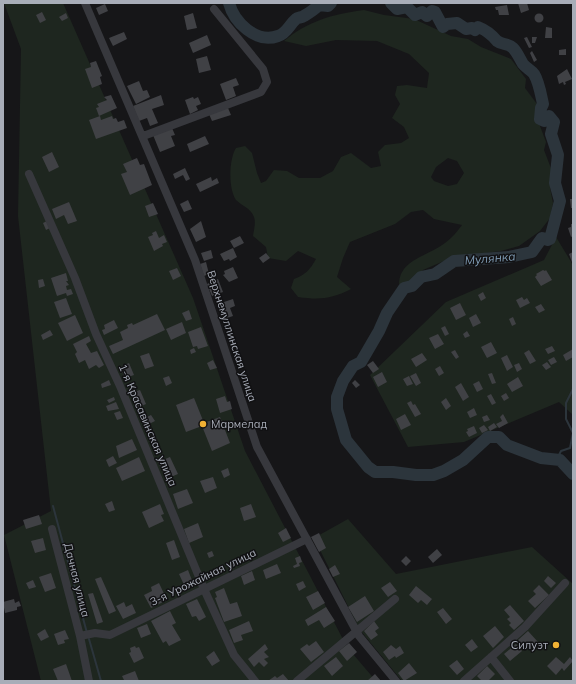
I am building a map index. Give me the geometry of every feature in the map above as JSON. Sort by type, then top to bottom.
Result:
[{"type":"street","name":"Верхнемуллинская улица","points":[[85,3],[195,260],[257,447],[357,630],[396,681]]},
{"type":"street","points":[[142,135],[153,133],[261,92],[267,82],[263,69],[214,9]]},
{"type":"street","name":"1-я Красавинская улица","points":[[29,174],[75,278],[96,334],[120,386],[204,589],[234,655],[255,681]]},
{"type":"street","name":"Дачная улица","points":[[52,529],[80,636],[89,681]]},
{"type":"street","name":"3-я Урожайная улица","points":[[80,636],[95,634],[110,635],[307,539]]},
{"type":"street","points":[[464,681],[525,627],[565,583]]},
{"type":"street","points":[[297,681],[395,599]]},
{"type":"street","points":[[491,657],[510,681]]},
{"type":"shaded area","points":[[4,3],[63,3],[193,298],[245,451],[347,647],[376,681],[41,681],[4,535],[51,511],[18,216],[21,49]]},
{"type":"shaded area","points":[[364,10],[384,15],[414,19],[451,36],[468,39],[481,47],[511,59],[526,79],[525,88],[537,104],[536,111],[546,142],[544,150],[552,171],[550,188],[553,203],[550,218],[540,231],[519,246],[501,251],[453,257],[423,270],[410,284],[402,286],[399,284],[404,269],[416,259],[445,243],[462,225],[434,219],[423,210],[411,212],[395,224],[350,242],[337,277],[351,289],[325,298],[298,297],[291,288],[294,279],[307,272],[316,259],[298,251],[286,261],[268,258],[266,247],[253,236],[255,221],[253,214],[249,209],[236,200],[233,195],[230,174],[232,159],[236,148],[245,146],[252,153],[261,183],[266,181],[274,170],[287,171],[299,178],[320,178],[333,171],[341,157],[351,153],[371,168],[381,166],[378,152],[385,145],[401,143],[409,138],[404,127],[392,118],[400,104],[395,95],[397,86],[407,85],[427,88],[429,73],[409,54],[377,41],[336,40],[306,46],[284,41],[302,28],[312,23],[331,16]],"holes":[[[448,158],[457,161],[464,173],[457,184],[448,186],[434,181],[431,177],[436,167]]]},
{"type":"shaded area","points":[[556,237],[573,265],[573,415],[559,402],[464,442],[408,447],[370,375],[446,302],[544,260]]},
{"type":"shaded area","points":[[348,519],[396,574],[532,547],[573,584],[573,681],[402,681],[360,630],[314,538]]},
{"type":"building","points":[[518,3],[527,3],[529,10],[521,13]]},
{"type":"building","points":[[105,4],[108,11],[99,15],[96,8]]},
{"type":"building","points":[[507,5],[509,15],[499,15],[498,10],[496,10],[495,7]]},
{"type":"building","points":[[42,12],[46,20],[40,23],[36,15]]},
{"type":"building","points":[[66,13],[68,18],[62,21],[59,17]]},
{"type":"building","points":[[193,13],[197,28],[187,30],[184,16]]},
{"type":"building","points":[[537,14],[541,14],[543,18],[541,22],[537,22],[535,20],[535,16]]},
{"type":"building","points":[[546,27],[552,28],[552,38],[545,38]]},
{"type":"building","points":[[124,32],[127,39],[113,46],[109,38]]},
{"type":"building","points":[[207,35],[211,45],[193,53],[189,43]]},
{"type":"building","points":[[527,37],[532,47],[529,48],[524,38]]},
{"type":"building","points":[[532,37],[537,37],[535,43],[532,43]]},
{"type":"building","points":[[566,49],[566,55],[559,55],[559,50]]},
{"type":"building","points":[[532,51],[537,60],[534,62],[530,53]]},
{"type":"building","points":[[207,56],[211,70],[199,73],[196,59]]},
{"type":"building","points":[[96,61],[102,76],[100,77],[102,84],[92,88],[85,69],[91,67],[90,63]]},
{"type":"building","points":[[567,69],[572,79],[565,82],[566,84],[564,85],[563,82],[559,84],[557,76]]},
{"type":"building","points":[[236,78],[239,85],[233,87],[236,96],[226,100],[220,84]]},
{"type":"building","points":[[139,81],[143,91],[147,90],[150,97],[136,104],[127,86]]},
{"type":"building","points":[[111,95],[117,108],[99,116],[96,108],[99,107],[97,104],[107,100],[104,97]]},
{"type":"building","points":[[161,95],[164,105],[152,109],[158,123],[150,126],[147,118],[139,121],[133,106]]},
{"type":"building","points":[[193,97],[194,99],[198,97],[201,104],[196,106],[198,110],[190,114],[185,100]]},
{"type":"building","points":[[228,108],[231,115],[212,121],[209,114]]},
{"type":"building","points":[[100,116],[101,120],[112,116],[113,119],[116,118],[118,122],[124,120],[127,128],[96,139],[89,120]]},
{"type":"building","points":[[172,128],[175,135],[171,136],[175,146],[160,152],[153,135]]},
{"type":"building","points":[[205,136],[209,144],[190,152],[187,144]]},
{"type":"building","points":[[52,152],[59,167],[49,172],[42,157]]},
{"type":"building","points":[[137,158],[140,165],[144,164],[152,185],[130,195],[121,174],[127,172],[123,164]]},
{"type":"building","points":[[185,168],[190,179],[186,181],[183,175],[175,179],[173,174]]},
{"type":"building","points":[[211,177],[212,181],[217,178],[219,183],[200,192],[196,184]]},
{"type":"building","points":[[570,199],[573,199],[573,208],[571,208]]},
{"type":"building","points":[[188,200],[192,209],[184,212],[180,204]]},
{"type":"building","points":[[69,202],[77,221],[68,224],[64,215],[56,219],[52,209]]},
{"type":"building","points":[[153,203],[158,214],[149,217],[145,206]]},
{"type":"building","points":[[47,221],[50,228],[46,230],[43,223]]},
{"type":"building","points":[[201,221],[206,237],[196,242],[190,229]]},
{"type":"building","points":[[571,224],[573,224],[573,236],[571,237],[568,228],[571,227]]},
{"type":"building","points":[[156,231],[159,238],[164,235],[167,242],[162,244],[163,246],[154,251],[148,237],[153,235],[152,233]]},
{"type":"building","points":[[240,236],[244,243],[234,248],[230,241]]},
{"type":"building","points":[[233,248],[237,257],[230,261],[229,259],[224,261],[220,254]]},
{"type":"building","points":[[211,250],[213,258],[204,261],[201,253]]},
{"type":"building","points":[[573,252],[573,265],[569,254]]},
{"type":"building","points":[[266,253],[270,258],[263,263],[259,258]]},
{"type":"building","points":[[206,262],[209,274],[204,276],[200,264]]},
{"type":"building","points":[[233,267],[238,278],[229,282],[223,275],[225,274],[224,271]]},
{"type":"building","points":[[177,268],[181,276],[173,280],[169,271]]},
{"type":"building","points":[[546,270],[552,280],[541,286],[535,277],[537,275],[536,274]]},
{"type":"building","points":[[66,273],[68,281],[66,281],[69,285],[66,286],[67,290],[71,289],[73,294],[67,296],[66,293],[57,296],[51,278]]},
{"type":"building","points":[[43,279],[45,286],[39,288],[38,280]]},
{"type":"building","points":[[218,279],[223,292],[212,296],[207,284]]},
{"type":"building","points":[[483,292],[486,298],[481,301],[478,295]]},
{"type":"building","points":[[522,297],[524,300],[527,298],[530,303],[520,308],[516,300]]},
{"type":"building","points":[[66,298],[72,314],[60,318],[54,302]]},
{"type":"building","points":[[233,299],[235,306],[230,308],[233,316],[224,319],[218,304]]},
{"type":"building","points":[[460,303],[466,315],[456,320],[450,308]]},
{"type":"building","points":[[541,304],[545,310],[539,313],[535,307]]},
{"type":"building","points":[[189,310],[192,319],[186,321],[182,313]]},
{"type":"building","points":[[157,314],[165,330],[113,354],[109,346],[123,340],[120,332],[128,328],[127,325],[132,323],[133,325]]},
{"type":"building","points":[[476,314],[481,323],[473,327],[469,318]]},
{"type":"building","points":[[75,315],[83,333],[67,341],[58,323]]},
{"type":"building","points":[[513,317],[516,324],[512,326],[509,319]]},
{"type":"building","points":[[114,320],[118,328],[104,335],[102,330],[105,329],[104,325]]},
{"type":"building","points":[[182,322],[186,333],[171,340],[166,329]]},
{"type":"building","points":[[445,326],[449,334],[445,336],[441,328]]},
{"type":"building","points":[[201,327],[208,346],[198,349],[197,346],[193,347],[188,332]]},
{"type":"building","points":[[50,330],[53,335],[43,340],[41,335]]},
{"type":"building","points":[[467,331],[470,336],[465,338],[463,334]]},
{"type":"building","points":[[438,334],[444,344],[435,349],[429,338]]},
{"type":"building","points":[[89,336],[91,341],[86,344],[91,353],[97,351],[104,365],[99,368],[96,365],[89,369],[85,360],[79,363],[75,354],[77,352],[73,344]]},
{"type":"building","points":[[491,342],[497,353],[487,358],[481,347]]},
{"type":"building","points":[[552,346],[555,351],[548,354],[545,349]]},
{"type":"building","points":[[194,348],[196,352],[191,354],[190,350]]},
{"type":"building","points":[[573,349],[573,357],[566,361],[563,355]]},
{"type":"building","points":[[455,350],[459,357],[456,359],[451,352]]},
{"type":"building","points":[[529,350],[536,361],[530,364],[524,353]]},
{"type":"building","points":[[149,353],[154,366],[145,369],[140,356]]},
{"type":"building","points":[[422,353],[427,360],[416,367],[411,359]]},
{"type":"building","points":[[507,355],[513,367],[507,371],[501,358]]},
{"type":"building","points":[[554,357],[557,362],[551,365],[548,360]]},
{"type":"building","points":[[213,360],[217,368],[210,370],[207,363]]},
{"type":"building","points":[[373,361],[379,369],[373,373],[367,365]]},
{"type":"building","points":[[547,362],[551,367],[546,370],[542,365]]},
{"type":"building","points":[[129,363],[134,375],[125,378],[120,367]]},
{"type":"building","points":[[519,363],[522,369],[517,372],[514,365]]},
{"type":"building","points":[[440,366],[444,373],[439,376],[435,369]]},
{"type":"building","points":[[382,372],[387,382],[378,387],[373,377]]},
{"type":"building","points":[[416,373],[421,383],[416,386],[410,376]]},
{"type":"building","points":[[492,373],[496,383],[492,384],[488,374]]},
{"type":"building","points":[[169,376],[172,383],[166,386],[163,378]]},
{"type":"building","points":[[409,376],[413,384],[407,386],[403,379]]},
{"type":"building","points":[[518,377],[523,386],[512,392],[507,384]]},
{"type":"building","points":[[109,380],[111,385],[102,388],[101,384]]},
{"type":"building","points":[[355,380],[360,385],[356,388],[352,383]]},
{"type":"building","points":[[479,381],[483,389],[477,392],[473,384]]},
{"type":"building","points":[[461,383],[469,397],[463,401],[455,387]]},
{"type":"building","points":[[140,390],[146,404],[137,408],[131,393]]},
{"type":"building","points":[[506,393],[509,398],[504,401],[501,396]]},
{"type":"building","points":[[491,394],[496,403],[492,405],[487,396]]},
{"type":"building","points":[[225,396],[227,402],[230,401],[232,409],[220,413],[216,399]]},
{"type":"building","points":[[114,397],[115,400],[109,403],[107,400]]},
{"type":"building","name":"Мармелад","points":[[194,398],[204,423],[220,417],[230,443],[212,451],[202,426],[186,432],[176,405]]},
{"type":"building","points":[[446,398],[451,406],[446,410],[441,402]]},
{"type":"building","points":[[411,401],[413,405],[415,404],[421,414],[415,417],[407,403]]},
{"type":"building","points":[[116,402],[119,409],[108,411],[106,406]]},
{"type":"building","points":[[474,408],[477,415],[470,418],[467,412]]},
{"type":"building","points":[[120,411],[123,418],[117,420],[114,413]]},
{"type":"building","points":[[405,414],[411,425],[401,430],[396,419]]},
{"type":"building","points":[[503,414],[508,423],[499,428],[496,424],[502,421],[500,417]]},
{"type":"building","points":[[151,415],[155,421],[145,426],[141,420]]},
{"type":"building","points":[[487,415],[490,420],[484,422],[482,417]]},
{"type":"building","points":[[494,423],[497,427],[490,431],[488,427]]},
{"type":"building","points":[[484,425],[488,430],[482,433],[479,428]]},
{"type":"building","points":[[474,426],[477,433],[469,437],[466,432],[468,431],[467,429]]},
{"type":"building","points":[[132,439],[137,450],[119,458],[116,446]]},
{"type":"building","points":[[113,456],[117,463],[109,467],[106,460]]},
{"type":"building","points":[[139,457],[145,471],[122,481],[116,468]]},
{"type":"building","points":[[170,457],[178,474],[166,479],[158,462]]},
{"type":"building","points":[[228,468],[230,475],[224,478],[221,471]]},
{"type":"building","points":[[213,477],[217,488],[205,493],[200,481]]},
{"type":"building","points":[[187,489],[193,503],[178,509],[173,494]]},
{"type":"building","points":[[112,501],[115,510],[109,512],[105,504]]},
{"type":"building","points":[[160,504],[164,514],[161,515],[164,521],[149,528],[142,512]]},
{"type":"building","points":[[251,504],[256,517],[244,521],[240,508]]},
{"type":"building","points":[[39,515],[42,524],[26,529],[23,520]]},
{"type":"building","points":[[198,523],[203,537],[189,543],[184,529]]},
{"type":"building","points":[[286,528],[291,538],[283,542],[278,533]]},
{"type":"building","points":[[319,533],[326,548],[319,552],[311,537]]},
{"type":"building","points":[[43,538],[46,550],[35,553],[31,541]]},
{"type":"building","points":[[174,540],[180,557],[172,560],[166,543]]},
{"type":"building","points":[[437,549],[442,555],[433,563],[428,557]]},
{"type":"building","points":[[212,551],[214,556],[209,558],[207,553]]},
{"type":"building","points":[[300,556],[302,562],[299,563],[300,566],[294,568],[293,566],[297,564],[295,558]]},
{"type":"building","points":[[406,556],[411,561],[406,566],[401,561]]},
{"type":"building","points":[[277,564],[281,573],[266,579],[263,570]]},
{"type":"building","points":[[335,565],[340,574],[333,577],[329,569]]},
{"type":"building","points":[[188,570],[193,583],[185,587],[179,574]]},
{"type":"building","points":[[252,571],[255,580],[244,585],[241,576]]},
{"type":"building","points":[[51,573],[56,588],[45,592],[39,577]]},
{"type":"building","points":[[548,576],[556,583],[551,588],[544,581]]},
{"type":"building","points":[[101,577],[116,611],[109,614],[95,579]]},
{"type":"building","points":[[33,580],[36,587],[29,589],[26,583]]},
{"type":"building","points":[[303,581],[306,587],[299,591],[296,584]]},
{"type":"building","points":[[390,582],[397,591],[388,597],[381,588]]},
{"type":"building","points":[[159,583],[167,600],[151,608],[144,595],[152,591],[151,587]]},
{"type":"building","points":[[539,585],[549,595],[535,608],[528,601],[536,594],[533,591]]},
{"type":"building","points":[[416,586],[432,599],[427,605],[421,600],[418,603],[409,595]]},
{"type":"building","points":[[224,588],[230,604],[237,602],[242,616],[224,622],[215,598],[217,597],[215,592]]},
{"type":"building","points":[[318,591],[325,603],[313,610],[306,597]]},
{"type":"building","points":[[93,593],[103,622],[97,624],[88,594]]},
{"type":"building","points":[[365,596],[374,611],[357,622],[348,607]]},
{"type":"building","points":[[14,599],[15,603],[19,601],[21,606],[17,607],[17,610],[5,613],[3,602]]},
{"type":"building","points":[[197,599],[206,617],[199,621],[196,616],[192,617],[186,604]]},
{"type":"building","points":[[124,602],[126,607],[132,604],[136,613],[123,619],[116,606]]},
{"type":"building","points":[[510,605],[524,621],[514,630],[509,625],[511,623],[507,619],[510,617],[504,610]]},
{"type":"building","points":[[326,607],[335,621],[324,628],[319,620],[308,626],[305,620]]},
{"type":"building","points":[[443,608],[452,619],[446,624],[437,612]]},
{"type":"building","points":[[170,611],[176,623],[172,625],[181,640],[169,646],[166,641],[163,643],[151,621]]},
{"type":"building","points":[[249,621],[253,631],[241,635],[243,640],[234,643],[229,630]]},
{"type":"building","points":[[374,621],[379,628],[375,631],[378,635],[371,640],[364,631]]},
{"type":"building","points":[[147,624],[151,634],[141,638],[137,628]]},
{"type":"building","points":[[495,626],[504,637],[493,648],[483,636]]},
{"type":"building","points":[[45,629],[49,637],[41,641],[37,634]]},
{"type":"building","points":[[65,630],[69,639],[64,640],[65,643],[58,645],[54,634]]},
{"type":"building","points":[[528,631],[538,642],[534,646],[530,642],[524,647],[518,640]]},
{"type":"building","points":[[472,639],[478,647],[471,652],[465,645]]},
{"type":"building","points":[[316,641],[324,652],[311,662],[300,649],[307,644],[309,646]]},
{"type":"building","points":[[349,643],[357,652],[347,661],[339,651]]},
{"type":"building","points":[[265,644],[268,649],[264,652],[269,657],[264,659],[268,663],[264,667],[259,662],[254,667],[248,659]]},
{"type":"building","points":[[516,644],[522,651],[510,661],[504,654]]},
{"type":"building","points":[[391,645],[396,649],[400,646],[404,653],[389,660],[383,652]]},
{"type":"building","points":[[135,646],[136,648],[139,647],[144,658],[134,663],[129,653],[131,652],[130,648]]},
{"type":"building","points":[[214,651],[220,661],[212,666],[206,657]]},
{"type":"building","points":[[336,657],[343,666],[332,676],[324,666]]},
{"type":"building","points":[[556,657],[564,664],[570,657],[573,661],[564,671],[562,668],[556,675],[547,666]]},
{"type":"building","points":[[457,660],[464,669],[457,675],[449,666]]},
{"type":"building","points":[[409,663],[417,673],[404,681],[398,673]]},
{"type":"building","points":[[66,664],[72,681],[58,681],[53,669]]},
{"type":"building","points":[[487,666],[495,674],[488,681],[482,681],[477,676]]},
{"type":"building","points":[[135,671],[139,681],[124,680],[122,676]]},
{"type":"building","points":[[283,674],[289,681],[268,681],[275,676],[277,678]]},
{"type":"building","points":[[375,674],[381,681],[367,681]]},
{"type":"waterway","name":"Мулянка","points":[[229,3],[236,17],[247,30],[262,37],[270,38],[281,35],[296,19],[304,16],[319,5],[328,6],[331,3]]},
{"type":"waterway","name":"Мулянка","points":[[391,3],[397,9],[407,7],[415,15],[422,12],[427,16],[432,11],[435,12],[443,27],[447,24],[457,23],[466,29],[472,28],[475,30],[478,27],[489,33],[497,41],[511,46],[523,64],[534,74],[537,81],[543,104],[540,119],[544,121],[549,116],[554,122],[551,134],[558,155],[555,183],[560,201],[550,239],[548,240],[542,238],[532,252],[509,257],[454,261],[435,274],[421,277],[412,286],[404,288],[387,313],[379,331],[361,362],[353,366],[343,381],[337,397],[337,409],[346,440],[368,467],[375,472],[433,475],[444,471],[463,460],[488,437],[499,437],[507,445],[541,458],[560,460],[573,474]]},
{"type":"waterway","points":[[557,459],[561,451],[570,448],[573,433],[566,419],[566,403],[573,389]]},
{"type":"waterway","points":[[53,506],[87,633]]},
{"type":"waterway","points":[[89,639],[101,681]]},
{"type":"place","name":"Мармелад","points":[[203,424]]},
{"type":"place","name":"Силуэт","points":[[556,645]]}]
